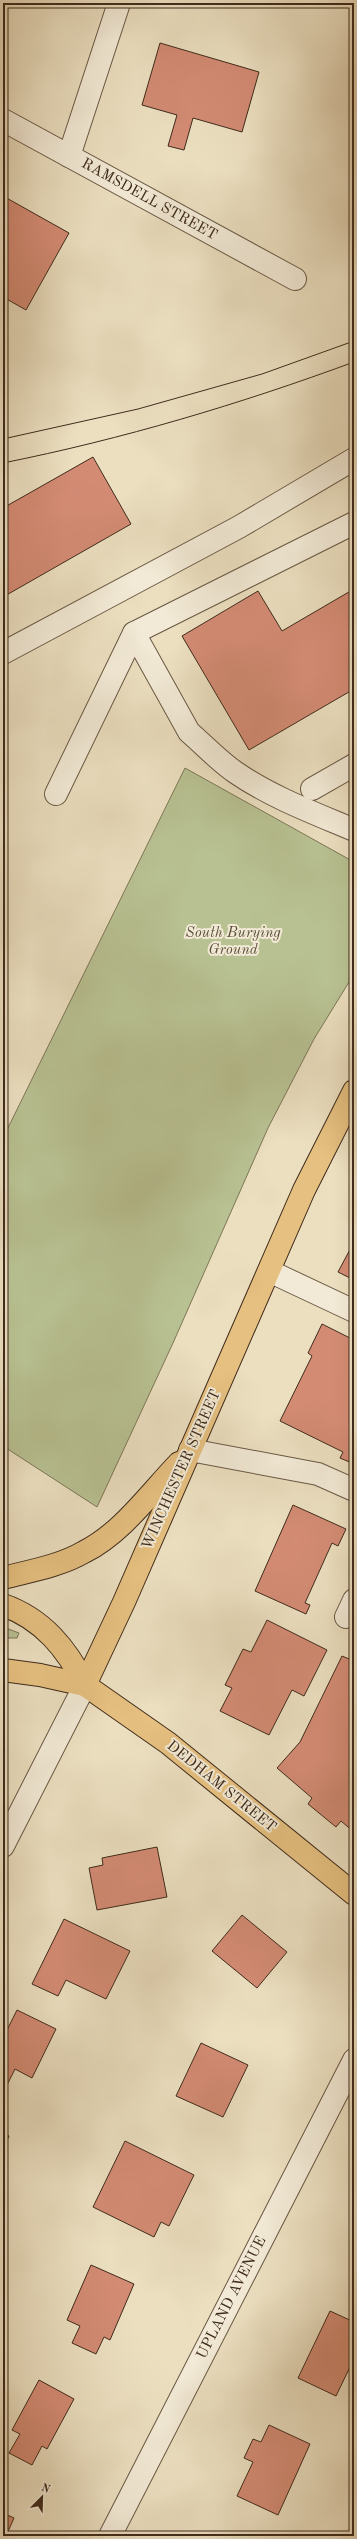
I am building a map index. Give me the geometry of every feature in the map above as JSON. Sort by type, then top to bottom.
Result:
[{"type":"main road","name":"WINCHESTER STREET","points":[[85,1685],[317,1163],[354,1091]]},
{"type":"main road","points":[[3,1578],[60,1562],[84,1553],[123,1522],[190,1450]]},
{"type":"main road","points":[[3,1606],[28,1618],[54,1636],[75,1665],[85,1685]]},
{"type":"main road","points":[[3,1670],[40,1675],[85,1685]]},
{"type":"main road","name":"DEDHAM STREET","points":[[85,1685],[168,1743],[354,1894]]},
{"type":"street","points":[[69,156],[119,3]]},
{"type":"street","name":"RAMSDELL STREET","points":[[3,120],[295,279]]},
{"type":"street","points":[[3,653],[239,527],[354,460]]},
{"type":"street","points":[[56,794],[134,633],[354,523]]},
{"type":"street","points":[[134,633],[189,732],[235,772],[285,800],[354,830]]},
{"type":"street","points":[[312,789],[354,765]]},
{"type":"street","points":[[269,1271],[354,1311]]},
{"type":"street","points":[[190,1450],[318,1474],[354,1490]]},
{"type":"street","name":"WINCHESTER STREET","points":[[3,1846],[85,1685]]},
{"type":"street","name":"UPLAND AVENUE","points":[[110,2536],[354,2060]]},
{"type":"green space","name":"South Burying Ground","points":[[185,768],[354,862],[354,974],[314,1039],[268,1128],[173,1343],[97,1507],[3,1446],[3,1138]]},
{"type":"green space","points":[[3,1627],[19,1633],[17,1638],[3,1638]]},
{"type":"building","points":[[160,43],[259,72],[242,132],[193,118],[184,150],[168,146],[177,115],[142,105]]},
{"type":"building","points":[[3,196],[69,233],[26,310],[3,297]]},
{"type":"building","points":[[93,457],[131,524],[3,597],[3,508]]},
{"type":"building","points":[[354,589],[354,689],[249,750],[182,636],[258,591],[282,631]]},
{"type":"building","points":[[354,1242],[354,1280],[338,1272]]},
{"type":"building","points":[[322,1324],[354,1340],[354,1464],[340,1458],[343,1452],[280,1421],[312,1356],[308,1353]]},
{"type":"building","points":[[293,1505],[346,1529],[338,1546],[332,1543],[305,1603],[310,1605],[306,1614],[255,1591]]},
{"type":"building","points":[[267,1620],[327,1650],[304,1696],[292,1690],[269,1735],[220,1711],[232,1688],[225,1685],[243,1649],[251,1652]]},
{"type":"building","points":[[342,1656],[354,1661],[354,1832],[341,1821],[336,1827],[308,1804],[312,1798],[277,1768],[300,1742]]},
{"type":"building","points":[[157,1847],[167,1897],[97,1910],[89,1868],[103,1865],[102,1858]]},
{"type":"building","points":[[242,1915],[287,1952],[257,1988],[212,1951]]},
{"type":"building","points":[[64,1919],[130,1951],[106,1999],[66,1980],[58,1996],[32,1984]]},
{"type":"building","points":[[17,2010],[56,2029],[32,2078],[15,2069],[7,2085],[3,2083],[3,2038]]},
{"type":"building","points":[[201,2043],[248,2065],[223,2117],[176,2096]]},
{"type":"building","points":[[3,2133],[9,2136],[3,2149]]},
{"type":"building","points":[[125,2141],[194,2175],[169,2226],[161,2222],[154,2237],[93,2207]]},
{"type":"building","points":[[91,2265],[134,2284],[110,2340],[104,2337],[96,2354],[72,2343],[80,2326],[67,2320]]},
{"type":"building","points":[[330,2311],[354,2322],[354,2369],[350,2367],[336,2396],[298,2378]]},
{"type":"building","points":[[39,2380],[74,2399],[47,2449],[42,2446],[32,2465],[9,2453],[20,2434],[12,2430]]},
{"type":"building","points":[[269,2425],[310,2444],[278,2515],[237,2496],[253,2462],[244,2458],[253,2439],[261,2442]]},
{"type":"building","points":[[3,2513],[14,2518],[6,2536],[3,2536]]},
{"type":"tram line","points":[[3,439],[138,409],[262,374],[354,341]]},
{"type":"tram line","points":[[3,463],[137,432],[268,392],[354,362]]}]
